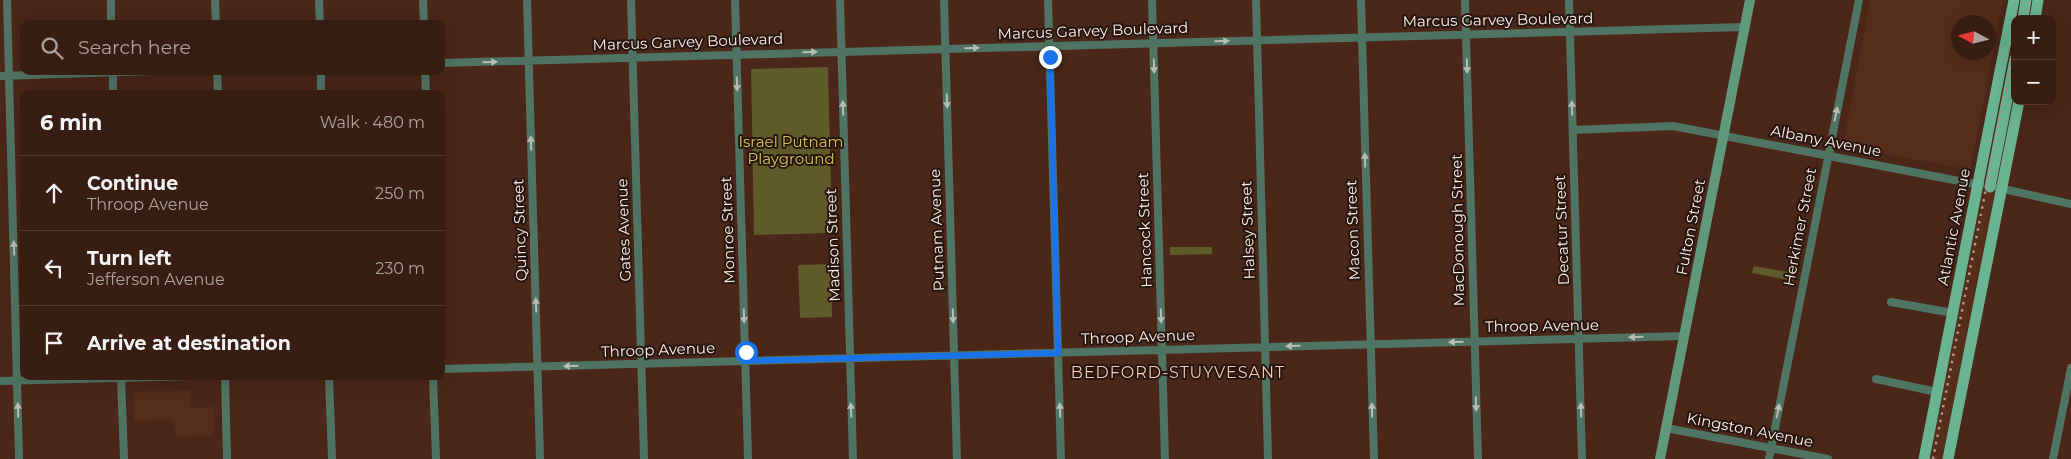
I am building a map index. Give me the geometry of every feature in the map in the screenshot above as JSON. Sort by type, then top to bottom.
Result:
[{"type":"main road","name":"Fulton Street","points":[[1660,459],[1750,0]]},
{"type":"main road","name":"Atlantic Avenue","points":[[1924,459],[2014,0]]},
{"type":"main road","points":[[2024,15],[2026,0]]},
{"type":"main road","points":[[2032,0],[2035,15]]},
{"type":"main road","points":[[2035,15],[2038,0]]},
{"type":"main road","points":[[1948,459],[1996,188],[2015,60]]},
{"type":"main road","points":[[1996,188],[2018,105]]},
{"type":"street","points":[[7,0],[19,459]]},
{"type":"street","points":[[111,0],[111,20]]},
{"type":"street","points":[[215,0],[216,20]]},
{"type":"street","points":[[319,0],[320,20]]},
{"type":"street","points":[[423,0],[424,20]]},
{"type":"street","name":"Quincy Street","points":[[527,0],[540,459]]},
{"type":"street","name":"Gates Avenue","points":[[631,0],[644,459]]},
{"type":"street","name":"Monroe Street","points":[[735,0],[748,459]]},
{"type":"street","name":"Madison Street","points":[[840,0],[853,459]]},
{"type":"street","name":"Putnam Avenue","points":[[944,0],[957,459]]},
{"type":"street","points":[[1048,0],[1061,459]]},
{"type":"street","name":"Hancock Street","points":[[1152,0],[1165,459]]},
{"type":"street","name":"Halsey Street","points":[[1256,0],[1268,459]]},
{"type":"street","name":"Macon Street","points":[[1360,0],[1374,459]]},
{"type":"street","name":"MacDonough Street","points":[[1465,0],[1478,459]]},
{"type":"street","name":"Decatur Street","points":[[1569,0],[1582,459]]},
{"type":"street","name":"Herkimer Street","points":[[1769,459],[1859,0]]},
{"type":"street","name":"Marcus Garvey Boulevard","points":[[445,63],[1745,27]]},
{"type":"street","points":[[0,76],[20,75]]},
{"type":"street","points":[[113,75],[113,90]]},
{"type":"street","points":[[217,75],[218,90]]},
{"type":"street","points":[[321,75],[322,90]]},
{"type":"street","points":[[425,75],[426,90]]},
{"type":"street","name":"Albany Avenue","points":[[1573,130],[1673,126],[2071,204]]},
{"type":"street","points":[[1892,302],[1953,313]]},
{"type":"street","name":"Throop Avenue","points":[[445,370],[1684,336]]},
{"type":"street","points":[[2053,459],[2071,368]]},
{"type":"street","points":[[1876,379],[1937,392]]},
{"type":"street","points":[[0,382],[43,380]]},
{"type":"street","points":[[121,380],[124,459]]},
{"type":"street","points":[[225,380],[228,459]]},
{"type":"street","points":[[330,380],[332,459]]},
{"type":"street","points":[[433,380],[436,459]]},
{"type":"street","name":"Kingston Avenue","points":[[1666,428],[1828,459]]},
{"type":"shaded area","points":[[1870,0],[2003,0],[1996,36],[1996,15],[1951,15],[1951,60],[1991,60],[1970,170],[1843,146]]},
{"type":"shaded area","points":[[2011,48],[2011,105],[2014,105],[1945,459],[1930,459]]},
{"type":"shaded area","points":[[191,390],[191,408],[214,407],[214,436],[175,437],[174,420],[134,421],[134,392]]},
{"type":"green space","name":"Israel Putnam Playground","points":[[828,67],[832,233],[754,235],[751,69]]},
{"type":"green space","points":[[1170,247],[1212,247],[1212,254],[1170,255]]},
{"type":"green space","points":[[831,264],[832,317],[800,318],[798,265]]},
{"type":"green space","points":[[1754,266],[1794,273],[1793,281],[1752,273]]},
{"type":"railway","points":[[2027,15],[2030,0]]},
{"type":"railway","points":[[1933,459],[2011,60]]},
{"type":"district","name":"BEDFORD-STUYVESANT","points":[[1178,372]]},
{"type":"route","points":[[746,352],[746,361],[1058,353],[1050,57]]}]
